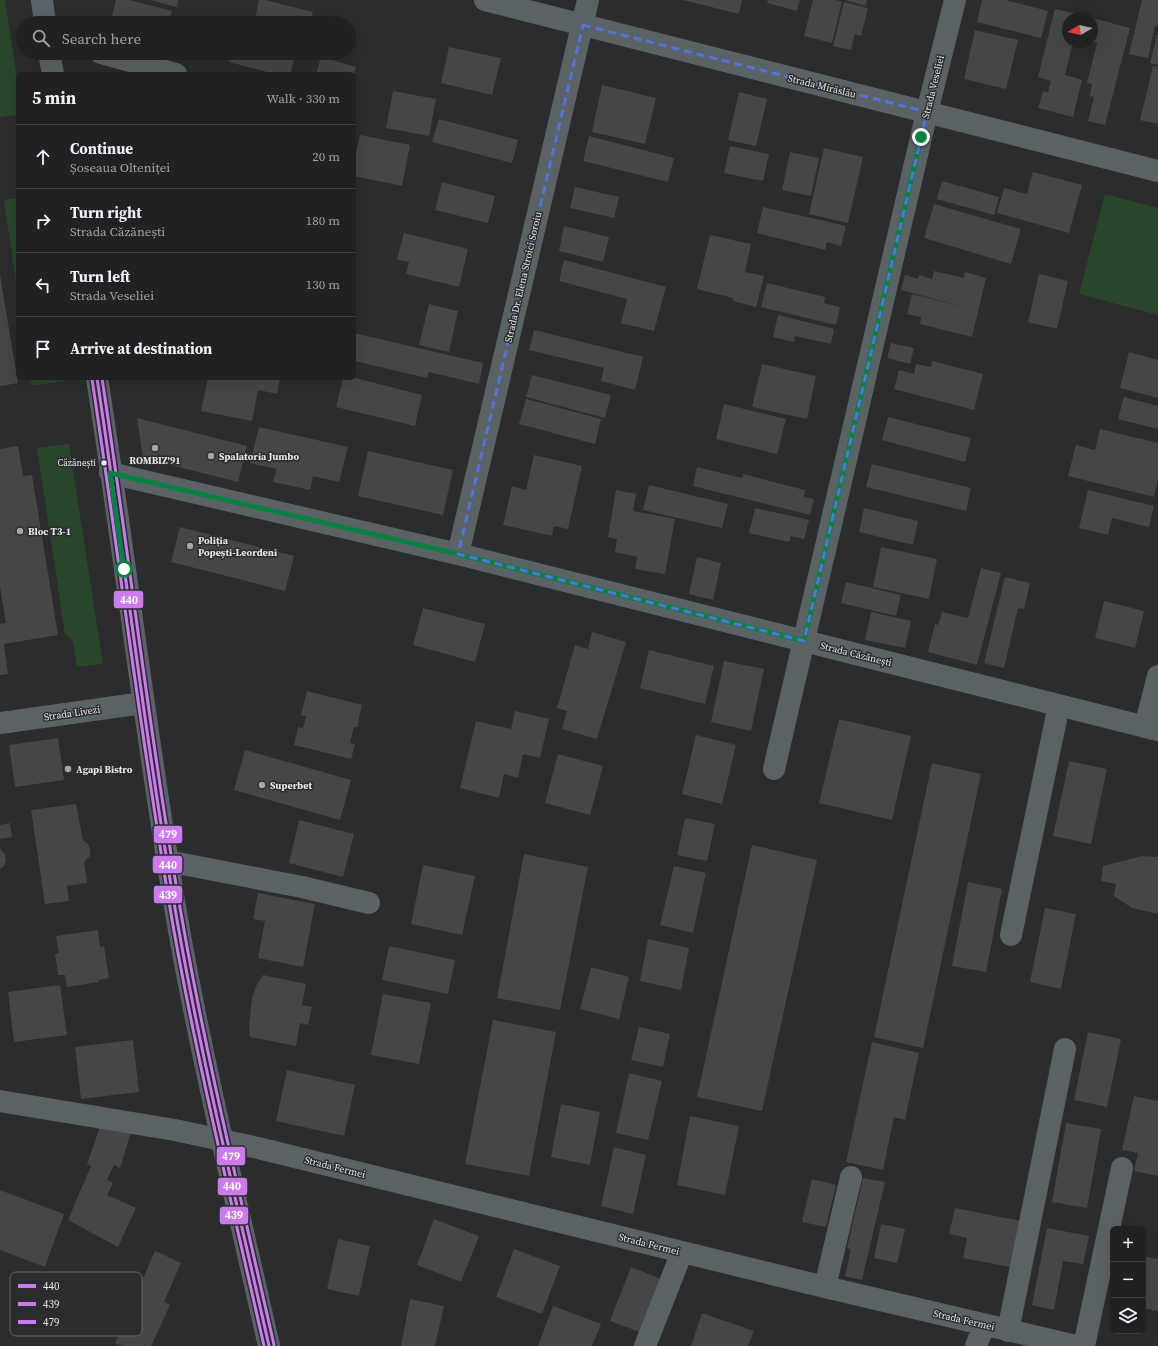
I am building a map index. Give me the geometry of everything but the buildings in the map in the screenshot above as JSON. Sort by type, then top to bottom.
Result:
[{"type":"main road","points":[[42,0],[44,16]]},
{"type":"main road","points":[[51,60],[52,72]]},
{"type":"main road","points":[[97,380],[143,703],[183,948],[223,1140],[269,1346]]},
{"type":"street","name":"Strada Mirăslău","points":[[485,0],[1158,171]]},
{"type":"street","name":"Strada Dr. Elena Stroici Soroiu","points":[[458,554],[588,0]]},
{"type":"street","name":"Strada Veseliei","points":[[774,770],[927,112],[955,0]]},
{"type":"street","points":[[126,60],[169,72]]},
{"type":"street","name":"Strada Căzănești","points":[[110,473],[458,554],[1152,729]]},
{"type":"street","points":[[1152,729],[1158,676]]},
{"type":"street","name":"Strada Livezi","points":[[0,723],[143,703]]},
{"type":"street","points":[[1011,935],[1060,705]]},
{"type":"street","points":[[168,861],[302,887],[369,902]]},
{"type":"street","points":[[1008,1331],[1065,1049]]},
{"type":"street","name":"Strada Fermei","points":[[0,1101],[115,1119],[223,1140],[1008,1331],[1076,1346]]},
{"type":"street","points":[[1084,1346],[1122,1168]]},
{"type":"street","points":[[826,1287],[851,1177]]},
{"type":"street","points":[[645,1346],[682,1252]]},
{"type":"street","points":[[976,1346],[984,1325]]},
{"type":"highlighted area","points":[[583,25],[927,112],[804,641],[458,554]]},
{"type":"green space","points":[[0,0],[5,0],[16,72],[16,115],[0,117]]},
{"type":"green space","points":[[1105,194],[1158,208],[1158,315],[1079,294]]},
{"type":"green space","points":[[16,198],[16,281],[4,200]]},
{"type":"green space","points":[[30,380],[64,380],[64,381],[32,386]]},
{"type":"green space","points":[[69,444],[103,664],[77,667],[73,641],[65,634],[37,448]]},
{"type":"transit line","name":"439","points":[[92,380],[141,724],[174,931],[205,1087],[264,1346]]},
{"type":"transit line","name":"440","points":[[97,380],[156,793],[179,931],[210,1087],[269,1346]]},
{"type":"transit line","name":"479","points":[[102,380],[161,792],[184,930],[215,1086],[274,1345]]},
{"type":"place","name":"ROMBIZ'91","points":[[155,448]]},
{"type":"place","name":"Spalatoria Jumbo","points":[[211,456]]},
{"type":"place","name":"Căzănești","points":[[104,463]]},
{"type":"place","name":"Bloc T3-1","points":[[20,531]]},
{"type":"place","name":"Poliția Popești-Leordeni","points":[[190,546]]},
{"type":"place","name":"Agapi Bistro","points":[[68,769]]},
{"type":"place","name":"Superbet","points":[[262,785]]},
{"type":"route","points":[[124,569],[110,473],[458,554],[804,641],[921,137]]}]
